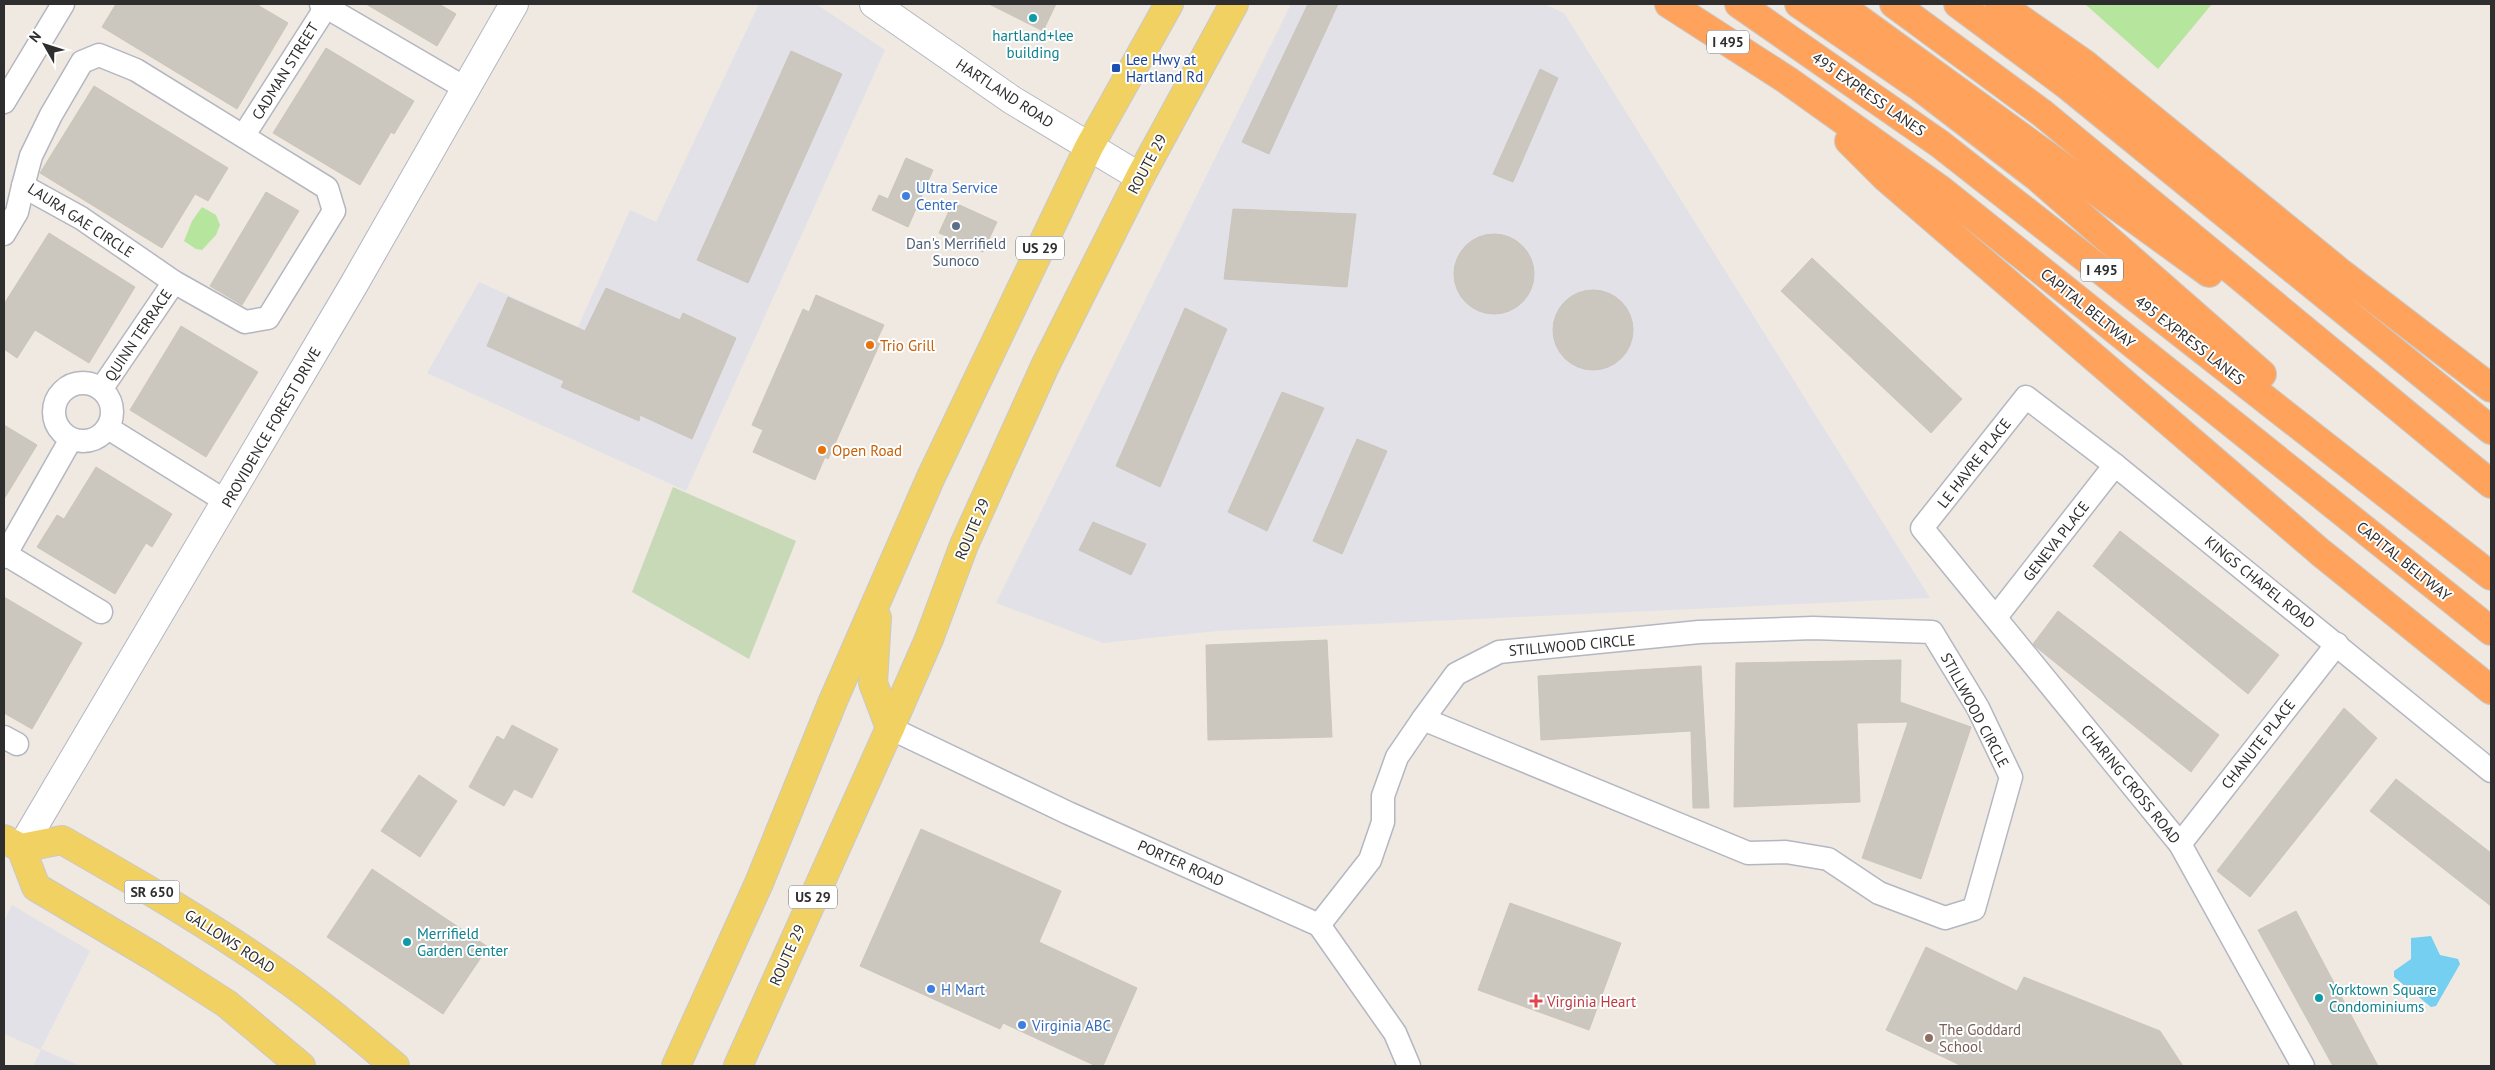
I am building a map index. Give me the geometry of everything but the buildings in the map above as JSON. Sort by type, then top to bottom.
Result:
[{"type":"highway","name":"CAPITAL BELTWAY","points":[[1669,4],[1787,80],[1941,190],[2491,631]]},
{"type":"highway","name":"495 EXPRESS LANES","points":[[1740,4],[1940,144],[2491,576]]},
{"type":"highway","points":[[1799,4],[1922,88],[2037,177],[2118,246],[2457,548]]},
{"type":"highway","points":[[1838,4],[2435,437]]},
{"type":"highway","points":[[1894,4],[2042,113],[2491,484]]},
{"type":"highway","points":[[1958,4],[2068,86],[2491,430]]},
{"type":"highway","points":[[1999,4],[2085,64],[2341,273],[2491,388]]},
{"type":"highway","points":[[1787,80],[1886,178],[2320,552],[2491,690]]},
{"type":"main road","name":"US 29","points":[[676,1066],[759,883],[833,701],[931,477],[1089,147],[1169,4]]},
{"type":"main road","name":"ROUTE 29","points":[[738,1066],[890,728],[929,639],[964,546],[1045,366],[1140,176],[1234,4]]},
{"type":"main road","points":[[878,599],[873,683],[890,728]]},
{"type":"main road","name":"GALLOWS ROAD","points":[[13,843],[62,840],[195,918],[281,974],[395,1066]]},
{"type":"main road","points":[[13,843],[36,887],[154,957],[227,1004],[302,1066]]},
{"type":"street","points":[[4,102],[62,4]]},
{"type":"street","name":"PROVIDENCE FOREST DRIVE","points":[[13,843],[227,502],[514,4]]},
{"type":"street","name":"HARTLAND ROAD","points":[[874,4],[1012,100],[1140,176]]},
{"type":"street","points":[[323,5],[465,88]]},
{"type":"street","name":"CADMAN STREET","points":[[244,135],[323,5]]},
{"type":"street","name":"LAURA GAE CIRCLE","points":[[99,55],[136,70],[244,135],[327,188],[334,211],[268,318],[245,322],[174,282],[81,218],[23,186],[31,156],[51,115],[82,62],[99,55]]},
{"type":"street","points":[[4,234],[17,212],[23,186]]},
{"type":"street","name":"QUINN TERRACE","points":[[102,388],[174,282]]},
{"type":"street","points":[[83,382],[102,388],[108,395],[113,411],[108,428],[96,439],[79,441],[71,439],[57,425],[54,405],[58,396],[73,384],[83,382]]},
{"type":"street","name":"KINGS CHAPEL ROAD","points":[[2026,398],[2116,465],[2491,771]]},
{"type":"street","name":"LE HAVRE PLACE","points":[[1922,528],[2026,398]]},
{"type":"street","points":[[108,428],[227,502]]},
{"type":"street","points":[[71,439],[4,555],[101,612]]},
{"type":"street","name":"GENEVA PLACE","points":[[1996,617],[2116,465]]},
{"type":"street","name":"CHARING CROSS ROAD","points":[[1922,528],[2180,844],[2302,1066]]},
{"type":"street","name":"STILLWOOD CIRCLE","points":[[1319,925],[1370,860],[1383,822],[1383,796],[1397,756],[1423,719],[1456,674],[1499,652],[1698,632],[1813,628],[1932,632],[1978,708],[2011,777],[1974,909],[1945,918],[1879,893],[1828,859],[1786,852],[1748,853],[1423,719]]},
{"type":"street","name":"CHANUTE PLACE","points":[[2180,844],[2337,644]]},
{"type":"street","name":"PORTER ROAD","points":[[890,728],[1068,813],[1319,925]]},
{"type":"street","points":[[1319,925],[1396,1033],[1409,1066]]},
{"type":"shaded area","points":[[759,4],[816,4],[885,50],[686,491],[427,373],[479,282],[578,327],[630,210],[656,222]]},
{"type":"shaded area","points":[[1291,4],[1544,4],[1564,13],[1930,598],[1217,631],[1103,643],[996,603]]},
{"type":"shaded area","points":[[12,905],[90,951],[41,1049],[81,1066],[33,1066],[41,1050],[4,1034],[4,921]]},
{"type":"green space","points":[[2085,4],[2212,4],[2158,69]]},
{"type":"green space","points":[[202,207],[216,215],[220,225],[216,235],[202,250],[196,249],[184,241],[192,221]]},
{"type":"green space","points":[[673,487],[796,541],[749,659],[632,592]]},
{"type":"water","points":[[2431,936],[2440,955],[2458,959],[2460,964],[2436,1006],[2431,1007],[2394,977],[2394,971],[2411,959],[2411,938]]},
{"type":"place","name":"hartland+lee building","points":[[1033,18]]},
{"type":"place","name":"Lee Hwy at Hartland Rd","points":[[1116,68]]},
{"type":"place","name":"Ultra Service Center","points":[[906,196]]},
{"type":"place","name":"Dan's Merrifield Sunoco","points":[[956,226]]},
{"type":"place","name":"Trio Grill","points":[[870,345]]},
{"type":"place","name":"Open Road","points":[[822,450]]},
{"type":"place","name":"Merrifield Garden Center","points":[[407,942]]},
{"type":"place","name":"H Mart","points":[[931,989]]},
{"type":"place","name":"Yorktown Square Condominiums","points":[[2319,998]]},
{"type":"place","name":"Virginia Heart","points":[[1536,1001]]},
{"type":"place","name":"Virginia ABC","points":[[1022,1025]]},
{"type":"place","name":"The Goddard School","points":[[1929,1038]]}]
